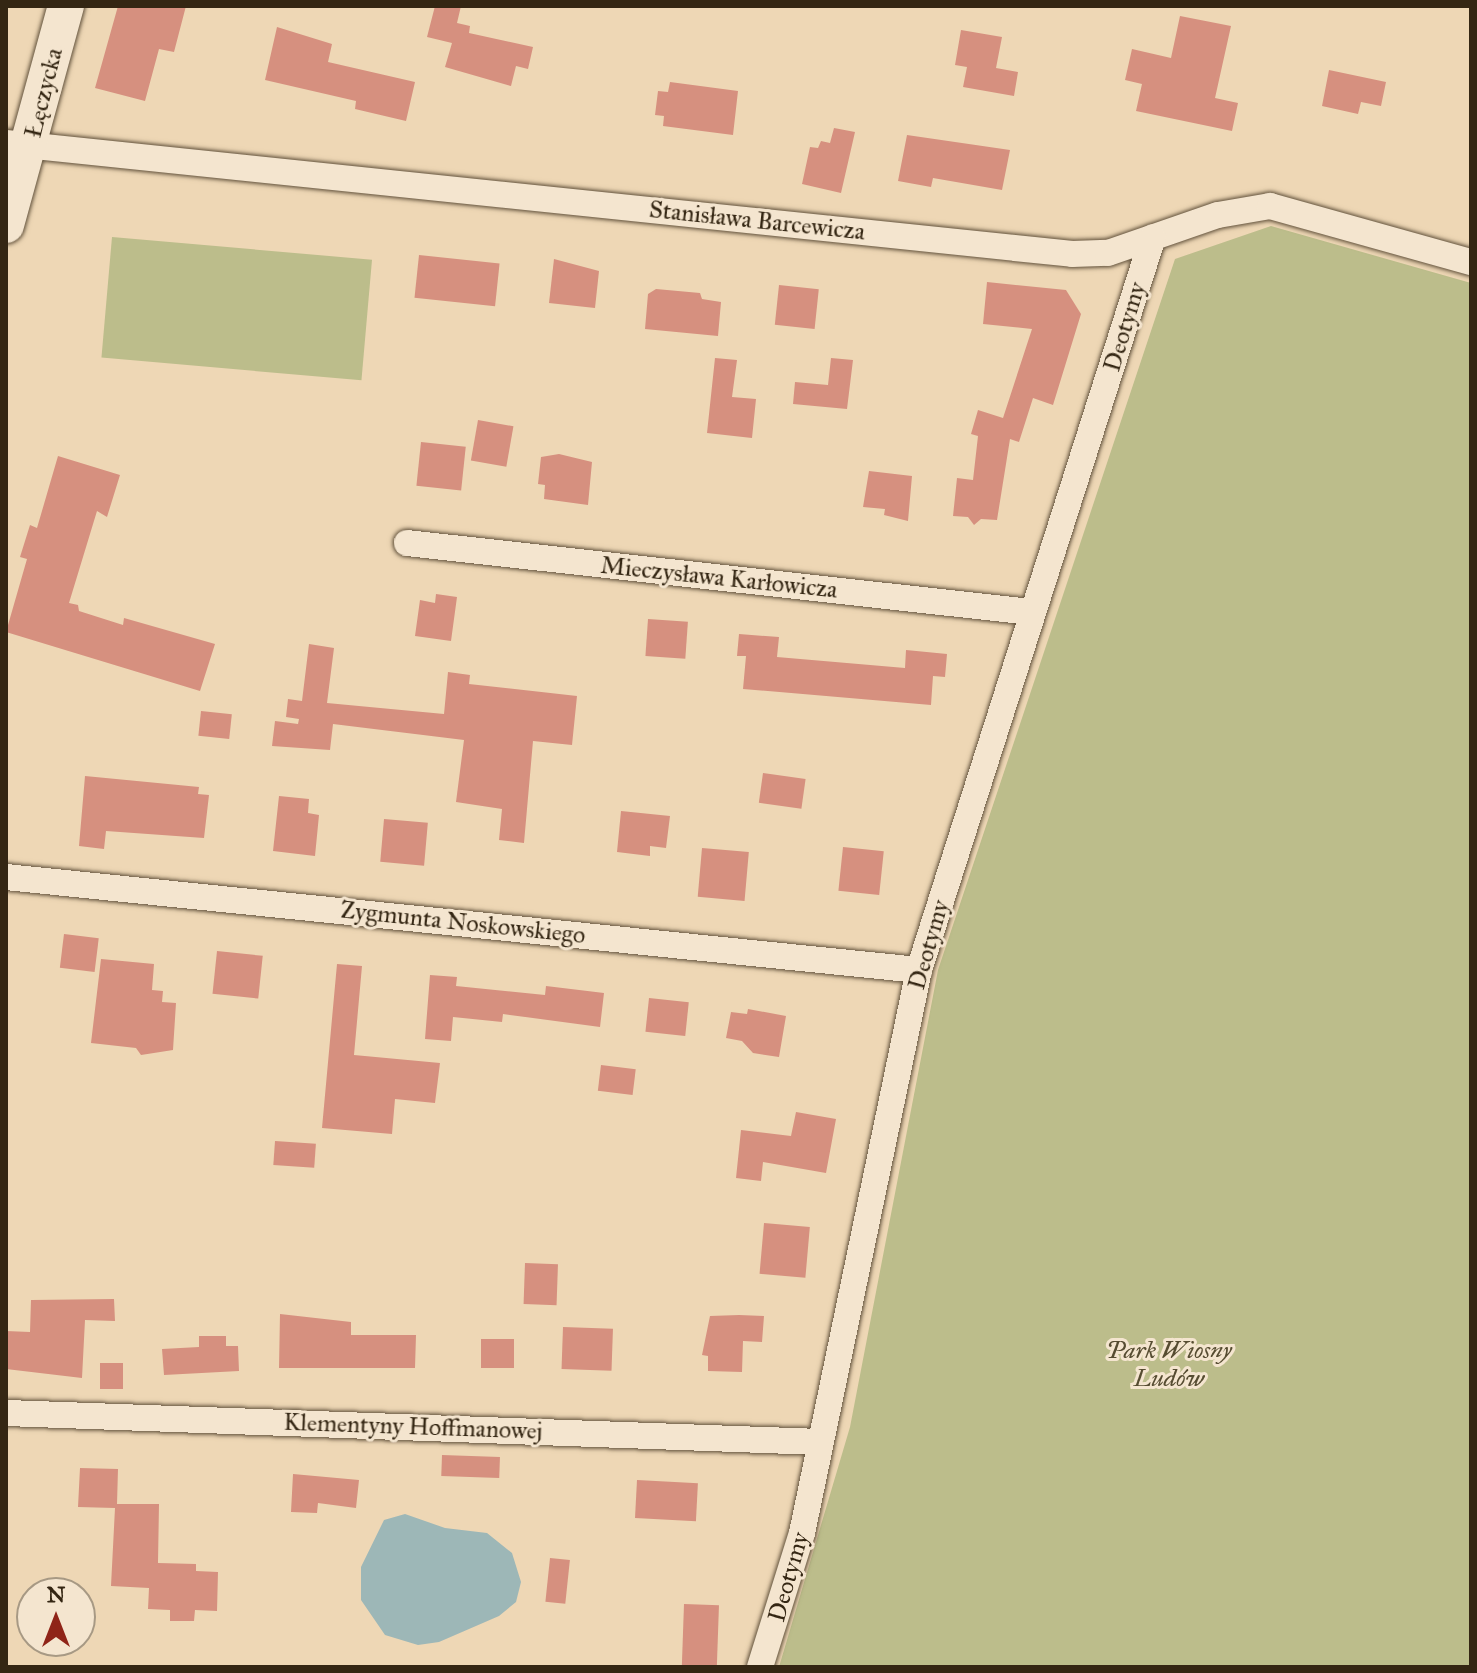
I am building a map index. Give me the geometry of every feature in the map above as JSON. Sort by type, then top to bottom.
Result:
[{"type":"street","name":"Łęczycka","points":[[6,225],[19,145],[66,6]]},
{"type":"street","name":"Stanisława Barcewicza","points":[[19,145],[1072,254],[1108,253],[1218,215],[1270,206],[1471,262]]},
{"type":"street","name":"Deotymy","points":[[760,1667],[788,1588],[919,970],[1153,237]]},
{"type":"street","name":"Mieczysława Karłowicza","points":[[407,543],[1031,612]]},
{"type":"street","name":"Zygmunta Noskowskiego","points":[[6,877],[919,970]]},
{"type":"street","name":"Klementyny Hoffmanowej","points":[[6,1413],[820,1442]]},
{"type":"green space","name":"Park Wiosny Ludów","points":[[1271,226],[1471,283],[1471,1667],[779,1667],[850,1427],[938,970],[1175,259]]},
{"type":"green space","points":[[112,237],[372,260],[361,380],[101,358]]},
{"type":"water","points":[[405,1514],[445,1528],[487,1533],[512,1553],[521,1582],[516,1602],[499,1616],[439,1642],[418,1645],[385,1635],[361,1600],[361,1567],[384,1520]]},
{"type":"building","points":[[118,6],[186,6],[174,52],[159,49],[145,101],[95,88]]},
{"type":"building","points":[[435,6],[461,6],[457,23],[470,26],[469,33],[533,47],[528,69],[516,66],[511,86],[445,67],[452,43],[427,37]]},
{"type":"building","points":[[1180,16],[1231,26],[1215,98],[1238,103],[1232,131],[1136,111],[1142,84],[1125,80],[1132,49],[1171,58]]},
{"type":"building","points":[[277,27],[332,44],[328,62],[415,82],[406,121],[355,109],[356,101],[265,80]]},
{"type":"building","points":[[961,30],[1002,37],[996,68],[1018,72],[1014,96],[963,87],[967,67],[955,65]]},
{"type":"building","points":[[1329,70],[1386,82],[1381,106],[1361,102],[1358,114],[1322,106]]},
{"type":"building","points":[[670,82],[738,91],[733,135],[663,126],[664,116],[655,115],[658,91],[668,92]]},
{"type":"building","points":[[834,128],[855,132],[841,193],[802,184],[810,147],[818,148],[821,141],[830,143]]},
{"type":"building","points":[[907,135],[1010,150],[1002,190],[933,178],[931,187],[898,181]]},
{"type":"building","points":[[419,255],[500,263],[495,306],[415,298]]},
{"type":"building","points":[[554,259],[599,271],[595,308],[549,303]]},
{"type":"building","points":[[987,282],[1066,290],[1081,314],[1053,405],[1033,398],[1019,442],[1010,439],[997,520],[981,519],[974,525],[968,517],[953,516],[957,478],[973,480],[978,436],[971,434],[978,410],[1003,418],[1032,329],[983,324]]},
{"type":"building","points":[[779,285],[819,289],[815,329],[775,325]]},
{"type":"building","points":[[656,289],[700,293],[702,299],[721,302],[718,336],[645,329],[648,294]]},
{"type":"building","points":[[715,358],[737,360],[732,397],[756,399],[752,438],[707,433]]},
{"type":"building","points":[[831,358],[853,360],[847,409],[793,404],[795,382],[828,385]]},
{"type":"building","points":[[478,420],[513,426],[506,467],[471,460]]},
{"type":"building","points":[[421,442],[466,447],[461,490],[416,486]]},
{"type":"building","points":[[559,454],[592,462],[588,505],[544,499],[545,485],[538,484],[541,457]]},
{"type":"building","points":[[58,456],[120,475],[107,517],[97,511],[69,603],[78,605],[79,611],[123,625],[124,618],[215,644],[200,691],[6,632],[27,559],[20,557],[30,525],[37,528]]},
{"type":"building","points":[[869,471],[912,476],[908,521],[884,515],[885,509],[863,507]]},
{"type":"building","points":[[436,594],[457,597],[451,641],[415,636],[420,600],[435,603]]},
{"type":"building","points":[[648,619],[688,622],[685,659],[645,656]]},
{"type":"building","points":[[739,634],[779,637],[777,657],[905,668],[906,650],[947,654],[945,677],[933,676],[931,705],[743,689],[746,656],[737,656]]},
{"type":"building","points":[[309,644],[334,648],[327,703],[444,714],[448,672],[470,675],[469,684],[577,696],[572,745],[533,741],[524,843],[499,840],[502,809],[456,802],[464,740],[333,724],[330,750],[272,746],[275,721],[298,724],[299,719],[286,717],[288,699],[302,701]]},
{"type":"building","points":[[201,711],[232,714],[229,739],[198,736]]},
{"type":"building","points":[[763,773],[806,779],[801,809],[759,803]]},
{"type":"building","points":[[85,776],[199,787],[198,794],[209,795],[204,838],[106,831],[104,849],[79,846]]},
{"type":"building","points":[[279,796],[309,799],[308,813],[319,815],[315,856],[273,851]]},
{"type":"building","points":[[621,811],[670,816],[666,848],[650,846],[650,856],[617,852]]},
{"type":"building","points":[[384,819],[428,823],[424,866],[380,862]]},
{"type":"building","points":[[843,847],[884,851],[879,895],[838,891]]},
{"type":"building","points":[[702,848],[749,852],[745,901],[698,897]]},
{"type":"building","points":[[64,934],[99,938],[95,972],[60,968]]},
{"type":"building","points":[[217,951],[263,956],[258,999],[213,994]]},
{"type":"building","points":[[101,959],[154,964],[152,990],[163,991],[162,1002],[176,1003],[173,1050],[141,1055],[136,1048],[91,1043]]},
{"type":"building","points":[[337,964],[362,966],[354,1055],[440,1063],[435,1103],[395,1099],[392,1134],[322,1128]]},
{"type":"building","points":[[430,975],[457,977],[456,986],[545,995],[546,986],[604,993],[600,1027],[503,1014],[502,1022],[453,1017],[451,1041],[425,1039]]},
{"type":"building","points":[[649,998],[689,1002],[685,1036],[645,1032]]},
{"type":"building","points":[[748,1009],[786,1016],[779,1057],[753,1053],[742,1041],[726,1038],[731,1012],[747,1014]]},
{"type":"building","points":[[601,1065],[636,1069],[633,1095],[598,1091]]},
{"type":"building","points":[[796,1112],[836,1119],[826,1173],[763,1162],[761,1181],[736,1178],[741,1130],[791,1136]]},
{"type":"building","points":[[275,1141],[316,1144],[314,1168],[273,1165]]},
{"type":"building","points":[[764,1223],[810,1227],[805,1278],[760,1274]]},
{"type":"building","points":[[525,1263],[558,1264],[557,1305],[524,1304]]},
{"type":"building","points":[[114,1299],[115,1321],[85,1320],[82,1378],[6,1369],[6,1331],[30,1332],[31,1300]]},
{"type":"building","points":[[280,1314],[351,1322],[351,1335],[416,1335],[415,1368],[279,1368]]},
{"type":"building","points":[[710,1316],[764,1316],[762,1342],[743,1341],[742,1372],[708,1371],[708,1356],[702,1355]]},
{"type":"building","points":[[563,1327],[613,1329],[612,1371],[562,1369]]},
{"type":"building","points":[[199,1336],[226,1336],[226,1346],[238,1346],[239,1371],[164,1375],[162,1349],[199,1347]]},
{"type":"building","points":[[481,1339],[514,1339],[514,1368],[481,1368]]},
{"type":"building","points":[[100,1363],[123,1363],[123,1389],[100,1389]]},
{"type":"building","points":[[442,1455],[500,1457],[499,1478],[441,1476]]},
{"type":"building","points":[[80,1468],[118,1469],[117,1504],[159,1504],[158,1563],[196,1564],[196,1571],[218,1572],[217,1611],[195,1610],[194,1621],[170,1621],[170,1610],[148,1609],[149,1588],[111,1586],[115,1508],[78,1507]]},
{"type":"building","points":[[293,1474],[359,1480],[356,1508],[318,1503],[317,1513],[291,1512]]},
{"type":"building","points":[[637,1480],[698,1483],[696,1521],[635,1518]]},
{"type":"building","points":[[550,1558],[570,1560],[565,1604],[545,1602]]},
{"type":"building","points":[[684,1604],[719,1605],[717,1667],[682,1667]]}]
